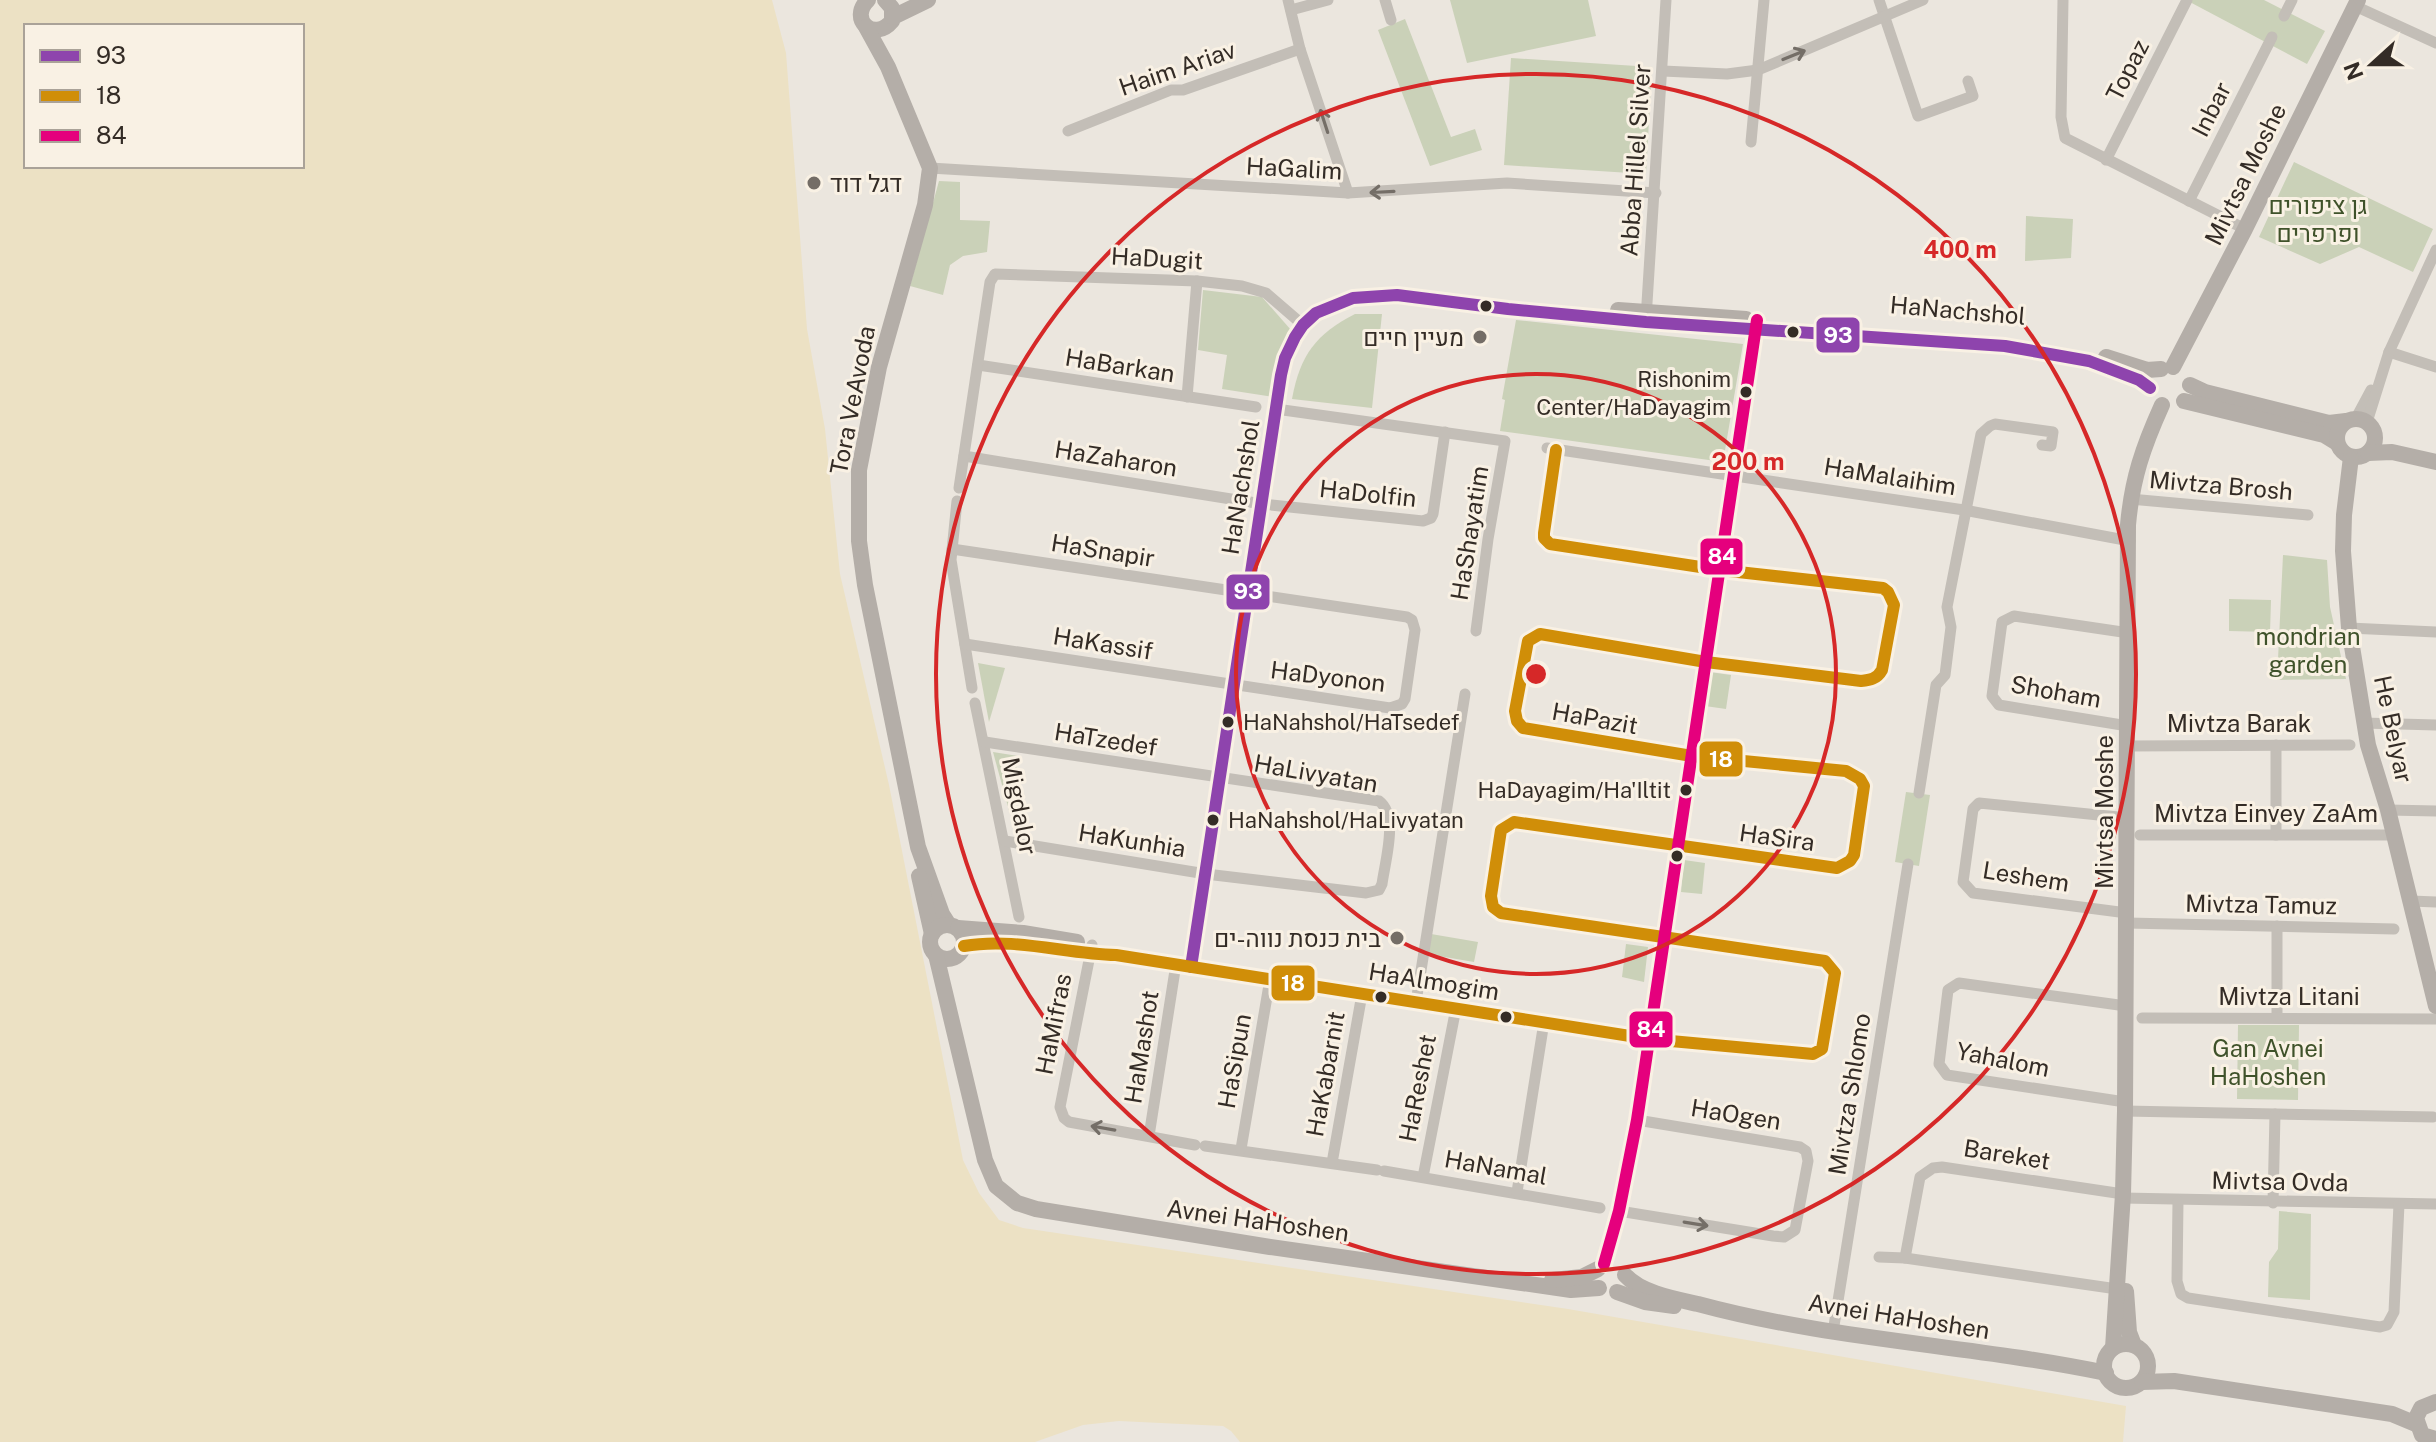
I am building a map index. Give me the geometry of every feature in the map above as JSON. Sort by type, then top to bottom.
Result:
[{"type":"street","points":[[886,0],[893,8]]},
{"type":"street","points":[[893,8],[928,0]]},
{"type":"street","points":[[1328,0],[1289,5],[1300,49],[1348,193]]},
{"type":"street","points":[[1385,0],[1391,20]]},
{"type":"street","name":"Abba Hillel Silver","points":[[1646,316],[1666,0]]},
{"type":"street","points":[[1751,142],[1764,0]]},
{"type":"street","points":[[1879,0],[1918,116],[1973,96],[1968,81]]},
{"type":"street","points":[[1663,71],[1727,74],[1758,70],[1923,0]]},
{"type":"street","points":[[2063,0],[2062,133],[2071,142],[2245,229]]},
{"type":"street","name":"Topaz","points":[[2106,160],[2187,0]]},
{"type":"street","points":[[2284,16],[2292,0]]},
{"type":"street","points":[[2356,3],[2436,43]]},
{"type":"street","name":"Mivtsa Moshe","points":[[2167,368],[2245,229],[2356,3]]},
{"type":"street","points":[[867,14],[889,25],[893,8]]},
{"type":"street","points":[[867,14],[930,168]]},
{"type":"street","name":"Inbar","points":[[2189,201],[2272,37]]},
{"type":"street","name":"Haim Ariav","points":[[1068,131],[1171,90],[1183,90],[1300,49]]},
{"type":"street","name":"HaGalim","points":[[930,168],[1348,193],[1507,183],[1656,193]]},
{"type":"street","name":"Tora VeAvoda","points":[[930,168],[925,205],[879,367],[859,470],[858,507],[865,585],[918,847],[942,914],[954,926]]},
{"type":"street","points":[[2361,423],[2389,352],[2436,250]]},
{"type":"street","name":"HaDugit","points":[[978,365],[990,282],[995,274],[1197,281],[1253,288],[1266,293],[1303,325]]},
{"type":"street","points":[[1187,397],[1197,281]]},
{"type":"street","name":"HaNachshol","points":[[1184,966],[1206,874],[1285,358],[1303,325],[1325,308],[1353,298],[1413,296],[1508,309],[1646,316],[2005,346],[2089,361],[2139,380],[2150,388],[2154,398],[2162,405]]},
{"type":"street","points":[[1617,1292],[1624,1285],[1612,1269],[1619,1211],[1637,1120],[1756,325]]},
{"type":"street","name":"HaNachshol","points":[[1756,325],[2000,335],[2060,344],[2147,370],[2167,368]]},
{"type":"street","points":[[2389,352],[2436,367]]},
{"type":"street","points":[[959,488],[978,365]]},
{"type":"street","name":"HaBarkan","points":[[978,365],[1256,407]]},
{"type":"street","points":[[2150,388],[2153,377],[2167,368],[2185,373],[2187,393]]},
{"type":"street","points":[[2162,405],[2174,407],[2187,393],[2205,392],[2329,423],[2361,423],[2393,442],[2436,451]]},
{"type":"street","points":[[2187,393],[2324,435],[2337,443],[2342,452],[2360,455],[2392,452],[2436,462]]},
{"type":"street","name":"Mivtsa Moshe","points":[[2110,1352],[2123,1196],[2130,499],[2142,448],[2162,405]]},
{"type":"street","points":[[1276,409],[1445,432]]},
{"type":"street","points":[[2337,443],[2338,430],[2361,423]]},
{"type":"street","points":[[2360,455],[2374,444],[2361,423]]},
{"type":"street","points":[[1919,793],[1936,685],[1945,675],[1951,627],[1947,607],[1981,434],[1995,424],[2053,432],[2051,446],[2042,445]]},
{"type":"street","name":"HaShayatim","points":[[1445,432],[1505,441],[1476,631]]},
{"type":"street","name":"HaDolfin","points":[[1262,504],[1427,520],[1433,514],[1445,432]]},
{"type":"street","name":"HaMalaihim","points":[[1720,570],[1550,544],[1544,533],[1552,449],[1918,502],[2130,541]]},
{"type":"street","name":"He BeIyar","points":[[2360,455],[2344,515],[2343,551],[2349,628],[2363,723],[2435,998]]},
{"type":"street","name":"HaZaharon","points":[[964,456],[1262,504]]},
{"type":"street","name":"Mivtza Brosh","points":[[2130,499],[2308,515]]},
{"type":"street","points":[[957,501],[951,560],[972,688]]},
{"type":"street","name":"HaSnapir","points":[[952,549],[1248,595]]},
{"type":"street","points":[[1706,662],[1871,680],[1879,676],[1882,670],[1894,605],[1883,588],[1720,570]]},
{"type":"street","name":"HaDyonon","points":[[1234,686],[1390,708],[1402,704],[1409,671],[1415,630],[1412,620],[1407,617],[1248,595]]},
{"type":"street","name":"Shoham","points":[[2128,726],[1999,705],[1992,696],[2002,622],[2005,619],[2014,616],[2129,633]]},
{"type":"street","points":[[2349,628],[2436,632]]},
{"type":"street","name":"HaPazit","points":[[1692,756],[1523,728],[1517,721],[1515,711],[1528,641],[1540,634],[1706,662]]},
{"type":"street","name":"HaKassif","points":[[965,644],[1234,686]]},
{"type":"street","points":[[1416,1002],[1465,694]]},
{"type":"street","name":"Migdalor","points":[[975,703],[1019,917]]},
{"type":"street","points":[[2363,723],[2436,725]]},
{"type":"street","name":"HaTzedef","points":[[985,742],[1220,779]]},
{"type":"street","points":[[2276,745],[2276,835]]},
{"type":"street","name":"Mivtza Barak","points":[[2128,746],[2350,745]]},
{"type":"street","name":"HaSira","points":[[1664,939],[1501,913],[1493,907],[1491,896],[1501,830],[1508,824],[1519,822],[1837,868],[1854,855],[1864,786],[1853,773],[1692,756]]},
{"type":"street","name":"HaLivyatan","points":[[1206,874],[1366,893],[1379,890],[1382,884],[1390,818],[1379,801],[1220,779]]},
{"type":"street","name":"Leshem","points":[[2127,918],[1973,893],[1963,882],[1973,809],[1979,803],[2128,818]]},
{"type":"street","points":[[2388,810],[2436,811]]},
{"type":"street","name":"Mivtza Einvey ZaAm","points":[[2140,835],[2393,835]]},
{"type":"street","name":"HaKunhia","points":[[1005,841],[1206,874]]},
{"type":"street","name":"Tora VeAvoda","points":[[918,847],[918,874],[932,934]]},
{"type":"street","name":"Mivtza Shlomo","points":[[1833,1332],[1908,864]]},
{"type":"street","points":[[2411,901],[2436,902]]},
{"type":"street","name":"Mivtza Tamuz","points":[[2127,918],[2394,929]]},
{"type":"street","points":[[954,926],[964,936],[959,952],[952,1020],[936,955],[930,945],[932,934],[939,927],[954,926]]},
{"type":"street","name":"HaAlmogim","points":[[954,926],[1023,933],[1116,955],[1649,1039]]},
{"type":"street","points":[[2277,926],[2277,1018]]},
{"type":"street","points":[[1649,1039],[1813,1054],[1825,1043],[1835,973],[1825,961],[1664,939]]},
{"type":"street","name":"HaAlmogim","points":[[959,952],[991,942],[1090,950]]},
{"type":"street","name":"HaMifras","points":[[1061,1112],[1090,950]]},
{"type":"street","points":[[936,955],[945,959],[959,952]]},
{"type":"street","name":"HaMashot","points":[[1149,1136],[1184,966]]},
{"type":"street","name":"HaSipun","points":[[1241,1149],[1270,979]]},
{"type":"street","name":"Yahalom","points":[[2125,1106],[1947,1075],[1939,1064],[1948,990],[1959,983],[2126,1006]]},
{"type":"street","name":"HaKabarnit","points":[[1332,1163],[1362,994]]},
{"type":"street","name":"HaReshet","points":[[1423,1177],[1456,1008]]},
{"type":"street","name":"Mivtza Litani","points":[[2142,1018],[2436,1019]]},
{"type":"street","name":"Avnei HaHoshen","points":[[952,1020],[985,1160],[996,1186],[1017,1203],[1061,1214],[1507,1281],[1575,1290],[1599,1288],[1607,1293],[1617,1292],[1645,1302],[1727,1312],[1833,1332],[2106,1373]]},
{"type":"street","points":[[1517,1192],[1544,1022]]},
{"type":"street","points":[[2125,1106],[2275,1114],[2433,1117]]},
{"type":"street","name":"HaNamal","points":[[1061,1112],[1069,1122],[1200,1145],[1517,1192],[1600,1208]]},
{"type":"street","points":[[2273,1203],[2275,1114]]},
{"type":"street","name":"HaOgen","points":[[1619,1211],[1773,1236],[1784,1237],[1795,1230],[1808,1161],[1806,1151],[1800,1147],[1637,1120]]},
{"type":"street","name":"Bareket","points":[[1905,1258],[1920,1177],[1933,1168],[2123,1196]]},
{"type":"street","name":"Mivtsa Ovda","points":[[2123,1196],[2178,1201],[2436,1204]]},
{"type":"street","points":[[2178,1201],[2177,1281],[2181,1294],[2188,1298],[2380,1327],[2387,1325],[2394,1312],[2399,1204]]},
{"type":"street","name":"Mivtsa Moshe","points":[[2121,1224],[2129,1332],[2134,1345]]},
{"type":"street","points":[[1879,1257],[1905,1258],[2117,1289]]},
{"type":"street","points":[[1599,1288],[1595,1279],[1612,1269]]},
{"type":"street","name":"Avnei HaHoshen","points":[[1507,1281],[1568,1279],[1612,1269],[1631,1282],[1665,1296],[1727,1312]]},
{"type":"street","points":[[2174,1381],[2148,1364],[2144,1353],[2134,1345],[2119,1345],[2110,1352],[2106,1373],[2121,1387],[2129,1388],[2142,1382],[2174,1381],[2392,1414],[2416,1424],[2422,1435],[2436,1439]]},
{"type":"street","name":"Avnei HaHoshen","points":[[2064,1365],[2110,1352]]},
{"type":"street","points":[[2142,1382],[2148,1364]]},
{"type":"street","points":[[2392,1414],[2430,1401]]},
{"type":"street","points":[[2416,1424],[2430,1401]]},
{"type":"green space","points":[[1450,0],[1588,0],[1596,36],[1467,63]]},
{"type":"green space","points":[[2186,0],[2264,0],[2325,31],[2307,64]]},
{"type":"green space","points":[[1405,19],[1451,137],[1475,129],[1482,150],[1430,166],[1378,30]]},
{"type":"green space","points":[[1511,58],[1652,67],[1646,174],[1504,165]]},
{"type":"green space","name":"גן ציפורים ופרפרים","points":[[2294,162],[2433,229],[2413,272],[2359,247],[2320,264],[2259,237]]},
{"type":"green space","points":[[939,181],[960,182],[960,220],[990,221],[987,252],[963,256],[950,265],[943,295],[910,286]]},
{"type":"green space","points":[[2026,216],[2073,219],[2071,258],[2025,261]]},
{"type":"green space","points":[[1203,290],[1262,297],[1291,330],[1273,397],[1222,389],[1227,355],[1198,350]]},
{"type":"green space","points":[[1355,314],[1382,314],[1372,408],[1292,399],[1300,370],[1312,348],[1330,330]]},
{"type":"green space","points":[[1516,320],[1743,344],[1723,462],[1500,431],[1505,400],[1502,399]]},
{"type":"green space","name":"mondrian garden","points":[[2283,555],[2327,560],[2330,607],[2346,679],[2277,680]]},
{"type":"green space","points":[[2229,599],[2271,600],[2270,632],[2229,631]]},
{"type":"green space","points":[[978,663],[1005,668],[989,722]]},
{"type":"green space","points":[[1710,672],[1731,675],[1726,709],[1705,706]]},
{"type":"green space","points":[[993,752],[1018,756],[1010,814]]},
{"type":"green space","points":[[1906,792],[1930,795],[1919,866],[1895,862]]},
{"type":"green space","points":[[1684,860],[1705,863],[1702,894],[1681,892]]},
{"type":"green space","points":[[1431,934],[1478,942],[1474,962],[1427,954]]},
{"type":"green space","points":[[1626,944],[1648,947],[1644,982],[1622,977]]},
{"type":"green space","name":"Gan Avnei HaHoshen","points":[[2238,1025],[2299,1025],[2298,1100],[2237,1099]]},
{"type":"green space","points":[[2279,1211],[2311,1214],[2310,1300],[2268,1297],[2269,1262],[2278,1249]]},
{"type":"sand","points":[[0,0],[772,0],[786,53],[807,329],[825,429],[840,574],[889,785],[963,1160],[979,1193],[999,1220],[1023,1228],[1568,1309],[2126,1406],[2123,1442],[1240,1442],[1223,1426],[1119,1421],[1083,1425],[1035,1442],[0,1442]]},
{"type":"transit line","name":"93","points":[[1191,967],[1281,375],[1295,337],[1316,313],[1353,298],[1397,295],[1646,322],[2005,346],[2089,361],[2139,380],[2150,388]]},
{"type":"transit line","name":"84","points":[[1604,1264],[1619,1211],[1637,1120],[1757,320]]},
{"type":"transit line","name":"18","points":[[964,946],[1002,943],[1116,955],[1649,1039],[1813,1054],[1822,1049],[1835,973],[1825,961],[1501,913],[1493,907],[1491,896],[1501,830],[1514,822],[1837,868],[1854,855],[1864,786],[1860,779],[1846,771],[1692,756],[1523,728],[1517,721],[1515,711],[1528,641],[1540,634],[1706,662],[1861,681],[1873,678],[1882,670],[1894,605],[1883,588],[1720,570],[1550,544],[1544,533],[1556,450]]},
{"type":"place","name":"דגל דוד","points":[[814,183]]},
{"type":"place","name":"מעיין חיים","points":[[1480,337]]},
{"type":"place","name":"Rishonim Center/HaDayagim","points":[[1746,392]]},
{"type":"place","name":"HaNahshol/HaTsedef","points":[[1228,722]]},
{"type":"place","name":"HaDayagim/Ha'Iltit","points":[[1686,790]]},
{"type":"place","name":"HaNahshol/HaLivyatan","points":[[1213,820]]},
{"type":"place","name":"בית כנסת נווה-ים","points":[[1397,938]]}]
